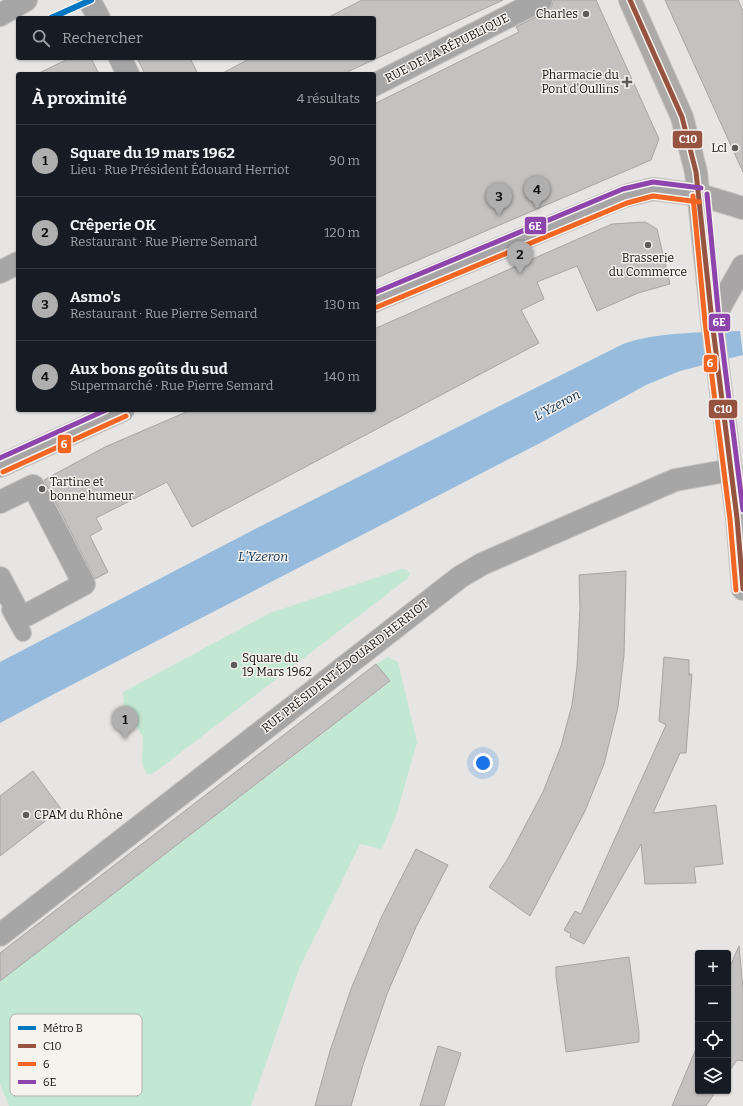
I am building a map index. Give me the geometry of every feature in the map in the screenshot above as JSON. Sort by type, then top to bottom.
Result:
[{"type":"main road","points":[[630,0],[682,117],[696,172],[707,259],[712,321],[737,518],[743,589]]},
{"type":"main road","points":[[376,300],[625,196],[653,189],[700,195],[743,208]]},
{"type":"main road","points":[[712,321],[743,266]]},
{"type":"main road","points":[[0,466],[119,412]]},
{"type":"street","points":[[0,15],[26,0]]},
{"type":"street","points":[[89,0],[97,16]]},
{"type":"street","name":"RUE DE LA RÉPUBLIQUE","points":[[376,84],[541,0]]},
{"type":"street","points":[[121,60],[127,72]]},
{"type":"street","points":[[0,272],[16,264]]},
{"type":"street","name":"RUE PRÉSIDENT ÉDOUARD HERRIOT","points":[[0,935],[460,577],[482,564],[674,480],[731,470]]},
{"type":"street","points":[[0,502],[33,486],[84,584],[21,618],[0,578]]},
{"type":"lane","points":[[0,591],[23,634]]},
{"type":"green space","name":"Square du 19 Mars 1962","points":[[402,569],[407,570],[410,573],[408,578],[158,770],[152,774],[147,774],[143,767],[142,761],[143,737],[124,706],[123,692],[270,613]]},
{"type":"green space","points":[[388,657],[398,662],[417,742],[396,816],[382,849],[360,844],[299,969],[251,1106],[9,1106],[0,1084],[0,981],[390,682],[376,664]]},
{"type":"water","name":"L'Yzeron","points":[[740,331],[743,355],[680,371],[646,385],[542,442],[0,723],[0,662],[257,528],[623,344],[666,335]]},
{"type":"building","points":[[362,0],[503,0],[376,59],[376,16],[331,16]]},
{"type":"building","points":[[553,0],[596,0],[659,139],[651,160],[376,278],[376,103],[519,32],[516,27],[547,11],[552,6]]},
{"type":"building","points":[[665,0],[738,0],[743,11],[743,172]]},
{"type":"building","points":[[66,60],[92,60],[98,72],[41,72]]},
{"type":"building","points":[[138,60],[191,60],[197,72],[144,72]]},
{"type":"building","points":[[247,60],[373,60],[347,72],[225,72]]},
{"type":"building","points":[[645,222],[657,229],[670,284],[638,293],[597,311],[577,266],[537,282],[544,299],[521,310],[539,343],[192,527],[167,482],[96,518],[102,529],[90,536],[108,572],[95,579],[44,480],[105,447],[186,412],[376,412],[376,328],[612,224]]},
{"type":"building","points":[[626,571],[624,655],[618,707],[604,764],[585,811],[530,916],[489,887],[507,860],[543,792],[561,746],[572,705],[577,667],[580,608],[579,575]]},
{"type":"building","points":[[664,657],[689,660],[689,674],[692,674],[686,753],[680,753],[653,813],[716,805],[723,864],[694,867],[696,883],[645,884],[641,844],[584,944],[570,937],[571,934],[564,930],[575,911],[581,914],[666,725],[659,721]]},
{"type":"building","points":[[376,664],[390,681],[0,981],[0,953]]},
{"type":"building","name":"CPAM du Rhône","points":[[33,771],[61,809],[0,856],[0,796]]},
{"type":"building","points":[[416,849],[448,865],[416,927],[387,994],[351,1106],[315,1106],[330,1051],[351,989],[381,918]]},
{"type":"building","points":[[739,946],[743,989],[743,1061],[737,1060],[731,1069],[731,986],[731,964]]},
{"type":"building","points":[[629,957],[639,1042],[566,1052],[556,967]]},
{"type":"building","points":[[438,1046],[461,1053],[444,1106],[420,1106]]},
{"type":"building","points":[[695,1051],[695,1094],[714,1094],[706,1106],[672,1106]]},
{"type":"metro line","name":"B","points":[[55,16],[91,0]]},
{"type":"transit line","name":"C10","points":[[630,0],[682,117],[696,172],[712,321],[737,518],[743,589]]},
{"type":"transit line","name":"6E","points":[[376,292],[623,189],[653,182],[701,188]]},
{"type":"transit line","name":"6E","points":[[707,194],[719,320],[743,510]]},
{"type":"transit line","name":"6","points":[[377,307],[627,203],[653,196],[699,202]]},
{"type":"transit line","name":"6","points":[[693,196],[705,322],[730,519],[736,590]]},
{"type":"transit line","name":"6E","points":[[0,458],[102,412]]},
{"type":"transit line","name":"6","points":[[3,472],[126,416]]},
{"type":"place","name":"Charles","points":[[586,14]]},
{"type":"place","name":"Pharmacie du Pont d'Oullins","points":[[627,82]]},
{"type":"place","name":"Lcl","points":[[735,148]]},
{"type":"place","name":"Aux bons goûts du sud","points":[[537,209]]},
{"type":"place","name":"Asmo's","points":[[499,216]]},
{"type":"place","name":"Brasserie du Commerce","points":[[648,245]]},
{"type":"place","name":"Crêperie OK","points":[[520,274]]},
{"type":"place","name":"Tartine et bonne humeur","points":[[42,489]]},
{"type":"place","name":"Square du 19 Mars 1962","points":[[234,665]]},
{"type":"place","name":"Square du 19 mars 1962","points":[[125,739]]},
{"type":"place","name":"CPAM du Rhône","points":[[26,815]]}]
